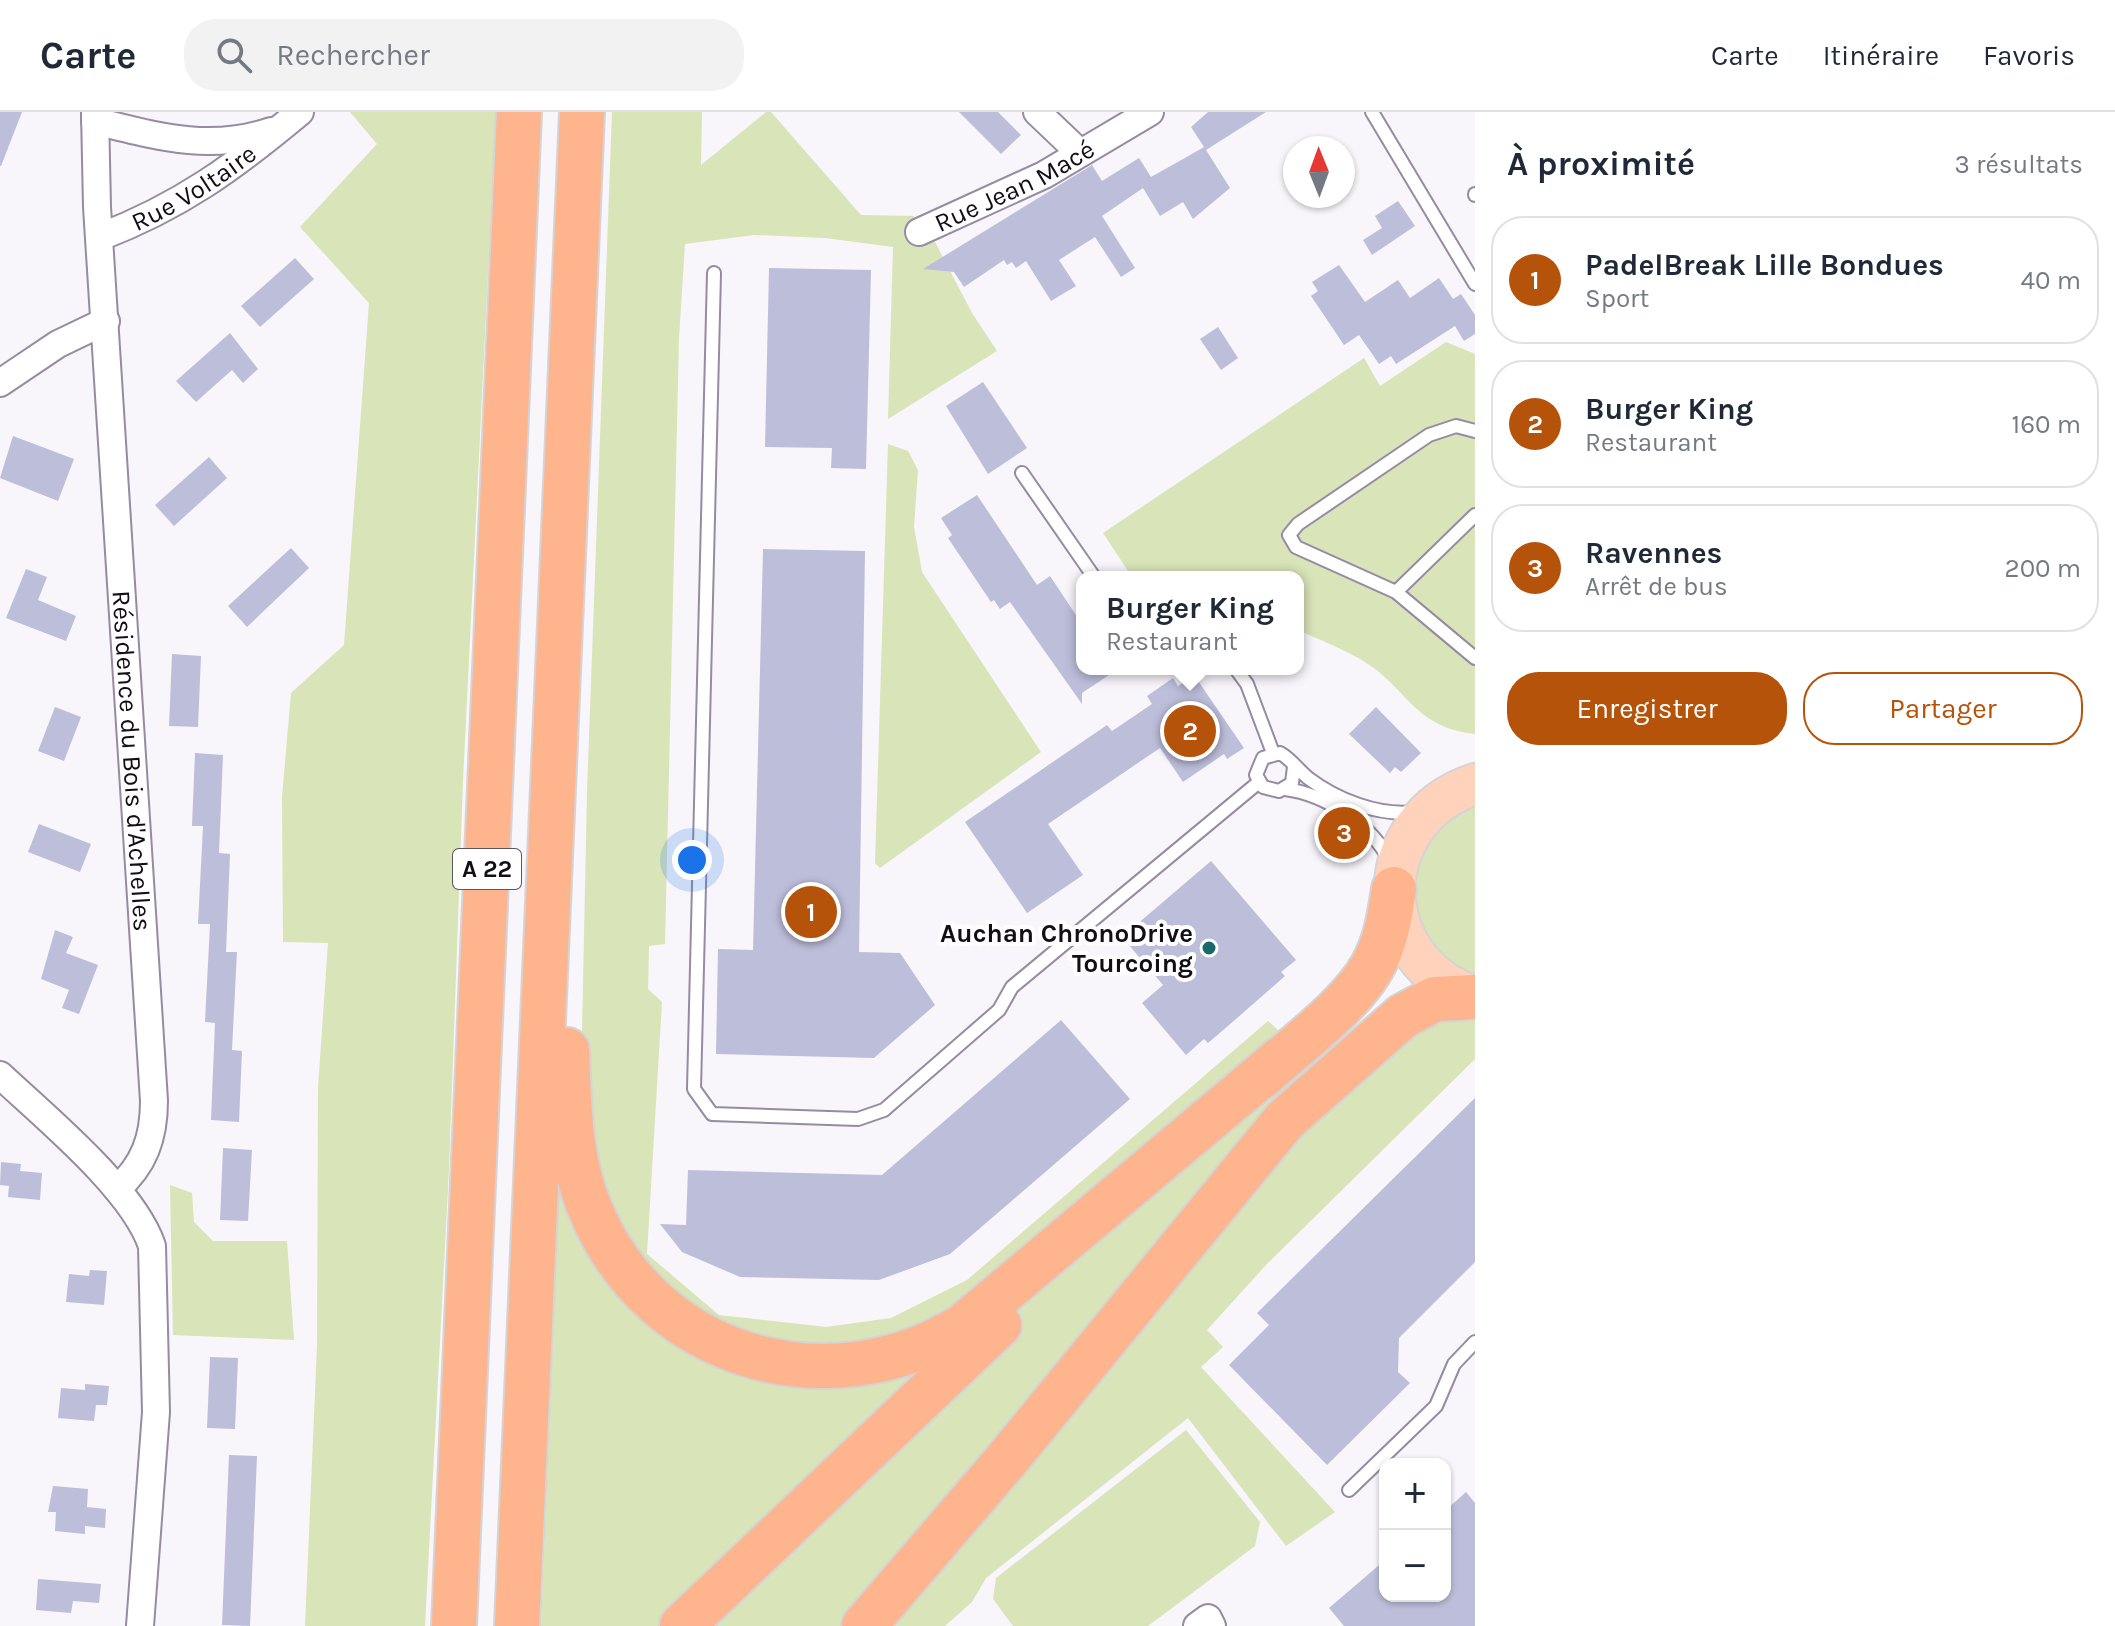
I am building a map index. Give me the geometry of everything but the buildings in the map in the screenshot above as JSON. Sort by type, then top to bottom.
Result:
[{"type":"highway","name":"A 22","points":[[454,1626],[519,112]]},
{"type":"highway","name":"A 22","points":[[517,1626],[582,112]]},
{"type":"highway","points":[[554,770],[568,852],[569,1091],[574,1148],[583,1189],[607,1244],[636,1282],[678,1322],[730,1350],[783,1363],[834,1366],[893,1357],[943,1338],[995,1302],[1282,1058]]},
{"type":"highway","points":[[682,1626],[1345,999],[1372,968],[1386,935],[1395,882]]},
{"type":"highway","points":[[864,1626],[1009,1457],[1285,1120],[1403,1016],[1435,999],[1474,997]]},
{"type":"main road","points":[[1474,997],[1444,983],[1419,961],[1399,922],[1395,882],[1407,839],[1429,809],[1455,791],[1475,784]]},
{"type":"street","points":[[1037,112],[1080,153]]},
{"type":"street","name":"Rue Jean Macé","points":[[919,232],[1022,186],[1150,112]]},
{"type":"street","name":"Rue Voltaire","points":[[95,116],[196,143],[245,139],[291,119]]},
{"type":"street","name":"Résidence du Bois d'Achelles","points":[[95,116],[154,1101],[153,1131],[148,1148],[138,1168],[117,1189]]},
{"type":"street","name":"Rue Voltaire","points":[[100,237],[164,211],[236,166],[291,119]]},
{"type":"street","points":[[0,383],[58,344],[106,321]]},
{"type":"street","points":[[6,1090],[117,1189],[146,1229],[155,1263],[156,1412],[140,1626]]},
{"type":"street","points":[[1197,1626],[1208,1618],[1212,1626]]},
{"type":"lane","points":[[1372,112],[1414,177],[1440,231],[1475,284]]},
{"type":"lane","points":[[714,273],[694,1089],[712,1114],[858,1119],[884,1110],[999,1010],[1012,987],[1259,782]]},
{"type":"lane","points":[[1475,431],[1456,426],[1429,435],[1298,524],[1289,535],[1296,547],[1396,592],[1475,658]]},
{"type":"lane","points":[[1022,473],[1090,571]]},
{"type":"lane","points":[[1396,592],[1475,515]]},
{"type":"lane","points":[[1240,675],[1247,684],[1273,753]]},
{"type":"lane","points":[[1395,882],[1383,849],[1364,828],[1316,797],[1285,789],[1269,791],[1259,782],[1258,764],[1273,753],[1286,756],[1294,767],[1317,784],[1372,809],[1403,813],[1429,809]]},
{"type":"lane","points":[[1285,789],[1293,780],[1294,767]]},
{"type":"lane","points":[[1349,1490],[1436,1406],[1454,1364],[1475,1342]]},
{"type":"green space","points":[[350,112],[496,112],[463,781],[449,1170],[425,1626],[305,1626],[317,1346],[318,1088],[328,943],[283,942],[282,797],[291,693],[344,645],[369,303],[300,227],[377,144]]},
{"type":"green space","points":[[612,112],[702,112],[701,165],[766,112],[771,112],[861,215],[914,216],[916,243],[935,242],[972,313],[997,351],[888,419],[893,247],[825,238],[754,235],[685,244],[679,338],[665,944],[649,946],[648,989],[662,1002],[647,1254],[719,1315],[826,1327],[891,1318],[967,1280],[1268,1021],[1342,1088],[1426,1018],[1475,1011],[1475,1059],[1266,1265],[1207,1330],[1223,1347],[1201,1367],[1335,1512],[1286,1546],[1188,1418],[986,1578],[972,1602],[945,1626],[541,1626],[561,1141],[581,1080],[587,792]]},
{"type":"green space","points":[[1446,342],[1475,354],[1475,734],[1438,724],[1365,662],[1304,633],[1304,571],[1128,571],[1103,533],[1364,358],[1380,386]]},
{"type":"green space","points":[[888,444],[908,451],[918,470],[914,527],[922,572],[1041,752],[880,868],[875,863]]},
{"type":"green space","points":[[1475,798],[1475,980],[1464,976],[1416,926],[1413,858],[1465,802]]},
{"type":"green space","points":[[170,1185],[192,1193],[194,1222],[213,1241],[287,1241],[294,1340],[173,1335]]},
{"type":"green space","points":[[1186,1430],[1260,1522],[1255,1546],[1148,1626],[1013,1626],[993,1599],[996,1578]]},
{"type":"place","name":"Burger King","points":[[1190,731]]},
{"type":"place","name":"Ravennes","points":[[1344,833]]},
{"type":"place","name":"PadelBreak Lille Bondues","points":[[811,912]]},
{"type":"place","name":"Auchan ChronoDrive Tourcoing","points":[[1209,948]]}]
